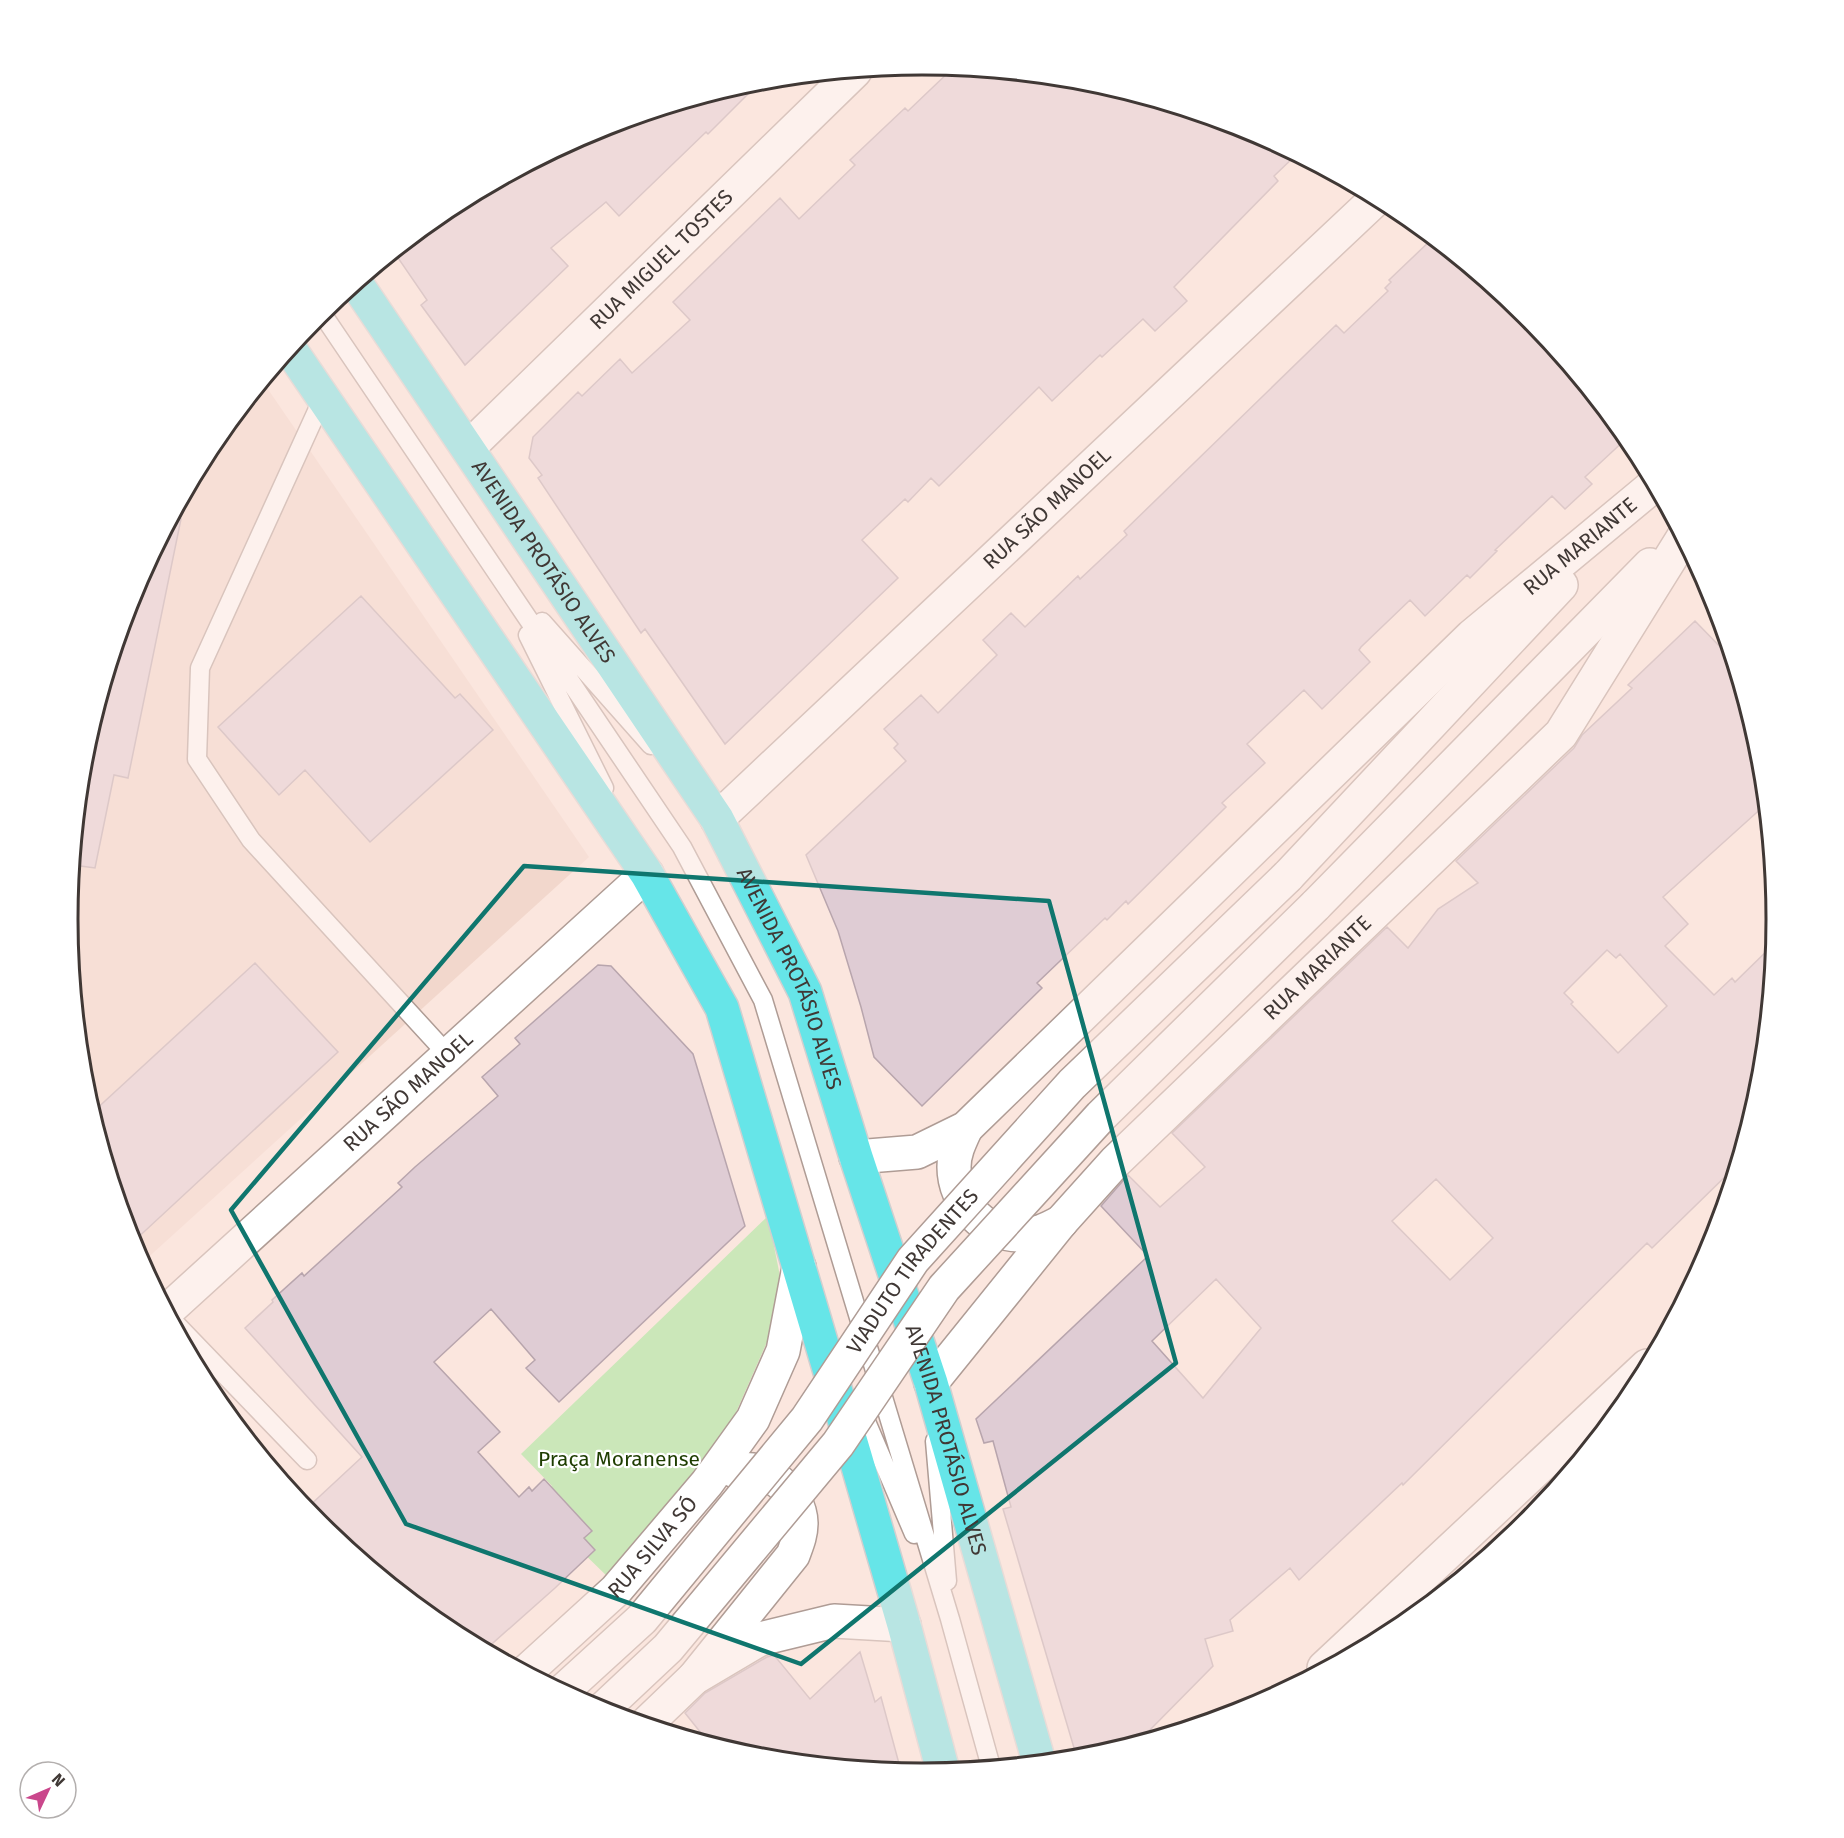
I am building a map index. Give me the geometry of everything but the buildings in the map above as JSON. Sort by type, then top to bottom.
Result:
[{"type":"main road","name":"RUA MIGUEL TOSTES","points":[[468,448],[847,79]]},
{"type":"main road","name":"RUA SÃO MANOEL","points":[[717,819],[1370,204]]},
{"type":"main road","name":"AVENIDA PROTÁSIO ALVES","points":[[360,289],[717,819],[805,992],[930,1383],[1037,1755]]},
{"type":"main road","points":[[294,355],[648,874],[722,1008],[904,1625],[941,1762]]},
{"type":"main road","name":"RUA MARIANTE","points":[[856,1157],[917,1152],[966,1128],[1472,636],[1648,490]]},
{"type":"main road","name":"RUA MARIANTE","points":[[1288,876],[1649,490]]},
{"type":"main road","name":"VIADUTO TIRADENTES","points":[[610,1703],[668,1648],[838,1444],[944,1288],[1101,1116],[1315,906],[1675,539]]},
{"type":"main road","name":"RUA MARIANTE","points":[[930,1383],[1060,1222],[1115,1162],[1561,734],[1679,545]]},
{"type":"main road","name":"RUA SÃO MANOEL","points":[[172,1306],[648,874]]},
{"type":"main road","name":"VIADUTO TIRADENTES","points":[[569,1685],[642,1618],[807,1419],[913,1260],[1072,1084],[1288,876]]},
{"type":"main road","points":[[966,1128],[957,1147],[954,1167],[957,1188],[966,1207],[981,1222],[1000,1232],[1021,1235],[1041,1232],[1060,1222]]},
{"type":"main road","name":"RUA SILVA SÓ","points":[[532,1667],[616,1590],[708,1483],[753,1419],[783,1351],[799,1267]]},
{"type":"main road","points":[[1342,1651],[1625,1387]]},
{"type":"main road","points":[[652,1718],[694,1678],[793,1555],[800,1539],[801,1521],[797,1503],[787,1489],[773,1477],[757,1471],[739,1470],[722,1474],[708,1483]]},
{"type":"main road","points":[[694,1678],[760,1639],[771,1636],[834,1621],[904,1625]]},
{"type":"lane","points":[[327,320],[682,847],[764,1000],[950,1619],[989,1760]]},
{"type":"lane","points":[[323,398],[200,668],[197,759],[251,840],[448,1055]]},
{"type":"lane","points":[[495,569],[717,819]]},
{"type":"lane","points":[[495,569],[648,874]]},
{"type":"lane","points":[[799,1267],[950,1619]]},
{"type":"lane","points":[[189,1338],[307,1460]]},
{"type":"lane","points":[[930,1383],[950,1619]]},
{"type":"highlighted area","points":[[524,866],[1049,901],[1176,1363],[801,1664],[406,1524],[231,1210]]},
{"type":"shaded area","points":[[267,387],[589,857],[149,1257],[123,1190],[107,1137],[94,1084],[85,1029],[78,919],[85,809],[94,754],[107,701],[142,596],[191,497],[220,450]]},
{"type":"green space","name":"Praça Moranense","points":[[768,1216],[785,1301],[716,1458],[612,1581],[533,1504],[552,1486],[521,1454]]}]
